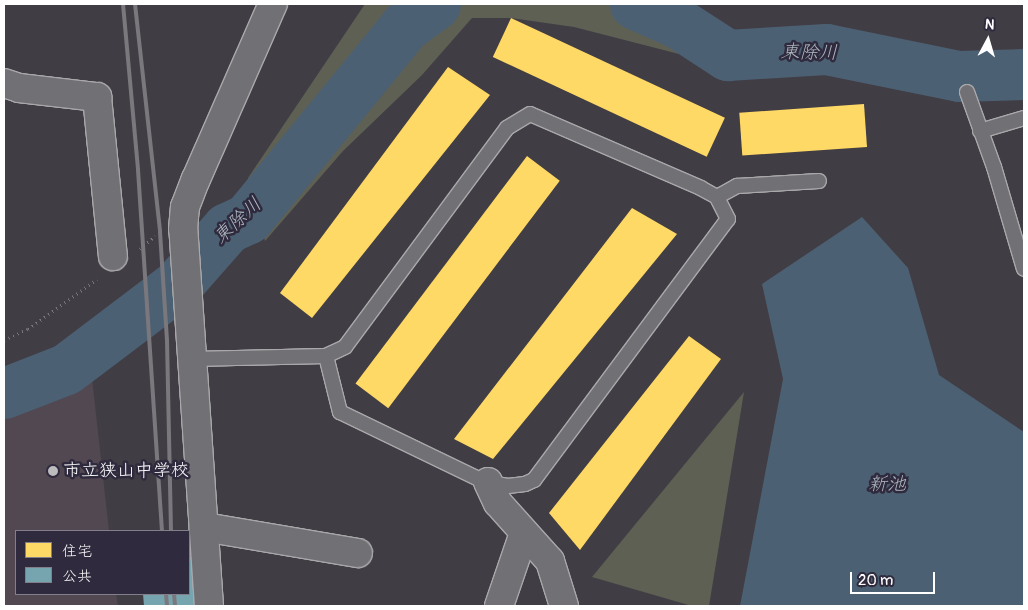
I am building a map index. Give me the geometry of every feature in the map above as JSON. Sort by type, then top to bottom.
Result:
[{"type":"street","points":[[209,606],[184,245],[186,206],[273,4]]},
{"type":"street","points":[[4,82],[19,88],[97,97],[113,256]]},
{"type":"street","points":[[488,482],[498,503],[550,560],[564,606]]},
{"type":"street","points":[[204,527],[358,553]]},
{"type":"street","points":[[500,606],[524,533]]},
{"type":"lane","points":[[967,92],[994,167],[1024,269]]},
{"type":"lane","points":[[192,359],[326,356],[345,347],[507,128],[530,114],[717,197],[728,218],[534,480],[508,486],[488,482],[340,412],[326,356]]},
{"type":"lane","points":[[980,132],[1024,118]]},
{"type":"lane","points":[[717,197],[737,186],[819,181]]},
{"type":"shaded area","points":[[365,4],[690,4],[705,20],[679,54],[574,27],[511,18],[472,18],[422,75],[343,151],[265,241],[248,178]]},
{"type":"shaded area","name":"市立狭山中学校","points":[[91,369],[109,530],[15,530],[15,595],[116,595],[118,606],[4,606],[4,410]]},
{"type":"shaded area","points":[[744,392],[709,606],[692,606],[592,577]]},
{"type":"water","name":"新池","points":[[862,217],[908,268],[939,375],[1024,432],[1024,606],[740,606],[783,379],[762,284]]},
{"type":"building: 住宅","points":[[511,18],[725,118],[707,157],[493,57]]},
{"type":"building: 住宅","points":[[448,67],[490,95],[312,318],[280,293]]},
{"type":"building: 住宅","points":[[864,104],[867,147],[742,156],[739,113]]},
{"type":"building: 住宅","points":[[527,156],[560,181],[388,408],[355,384]]},
{"type":"building: 住宅","points":[[632,208],[677,234],[493,459],[454,439]]},
{"type":"building: 住宅","points":[[689,336],[721,359],[580,550],[549,513]]},
{"type":"building: 公共","points":[[190,557],[195,557],[199,606],[144,606],[143,595],[190,595]]},
{"type":"waterway","name":"東除川","points":[[4,393],[66,369],[177,285],[227,228],[248,218],[405,26],[435,4]]},
{"type":"waterway","name":"東除川","points":[[635,4],[678,23],[727,55],[826,49],[959,76],[1024,74]]},
{"type":"railway","points":[[123,4],[138,170],[162,530]]},
{"type":"railway","points":[[135,4],[160,232],[167,340],[171,530]]},
{"type":"railway","points":[[166,595],[167,606]]},
{"type":"railway","points":[[174,595],[175,606]]},
{"type":"place","name":"市立狭山中学校","points":[[53,471]]}]
